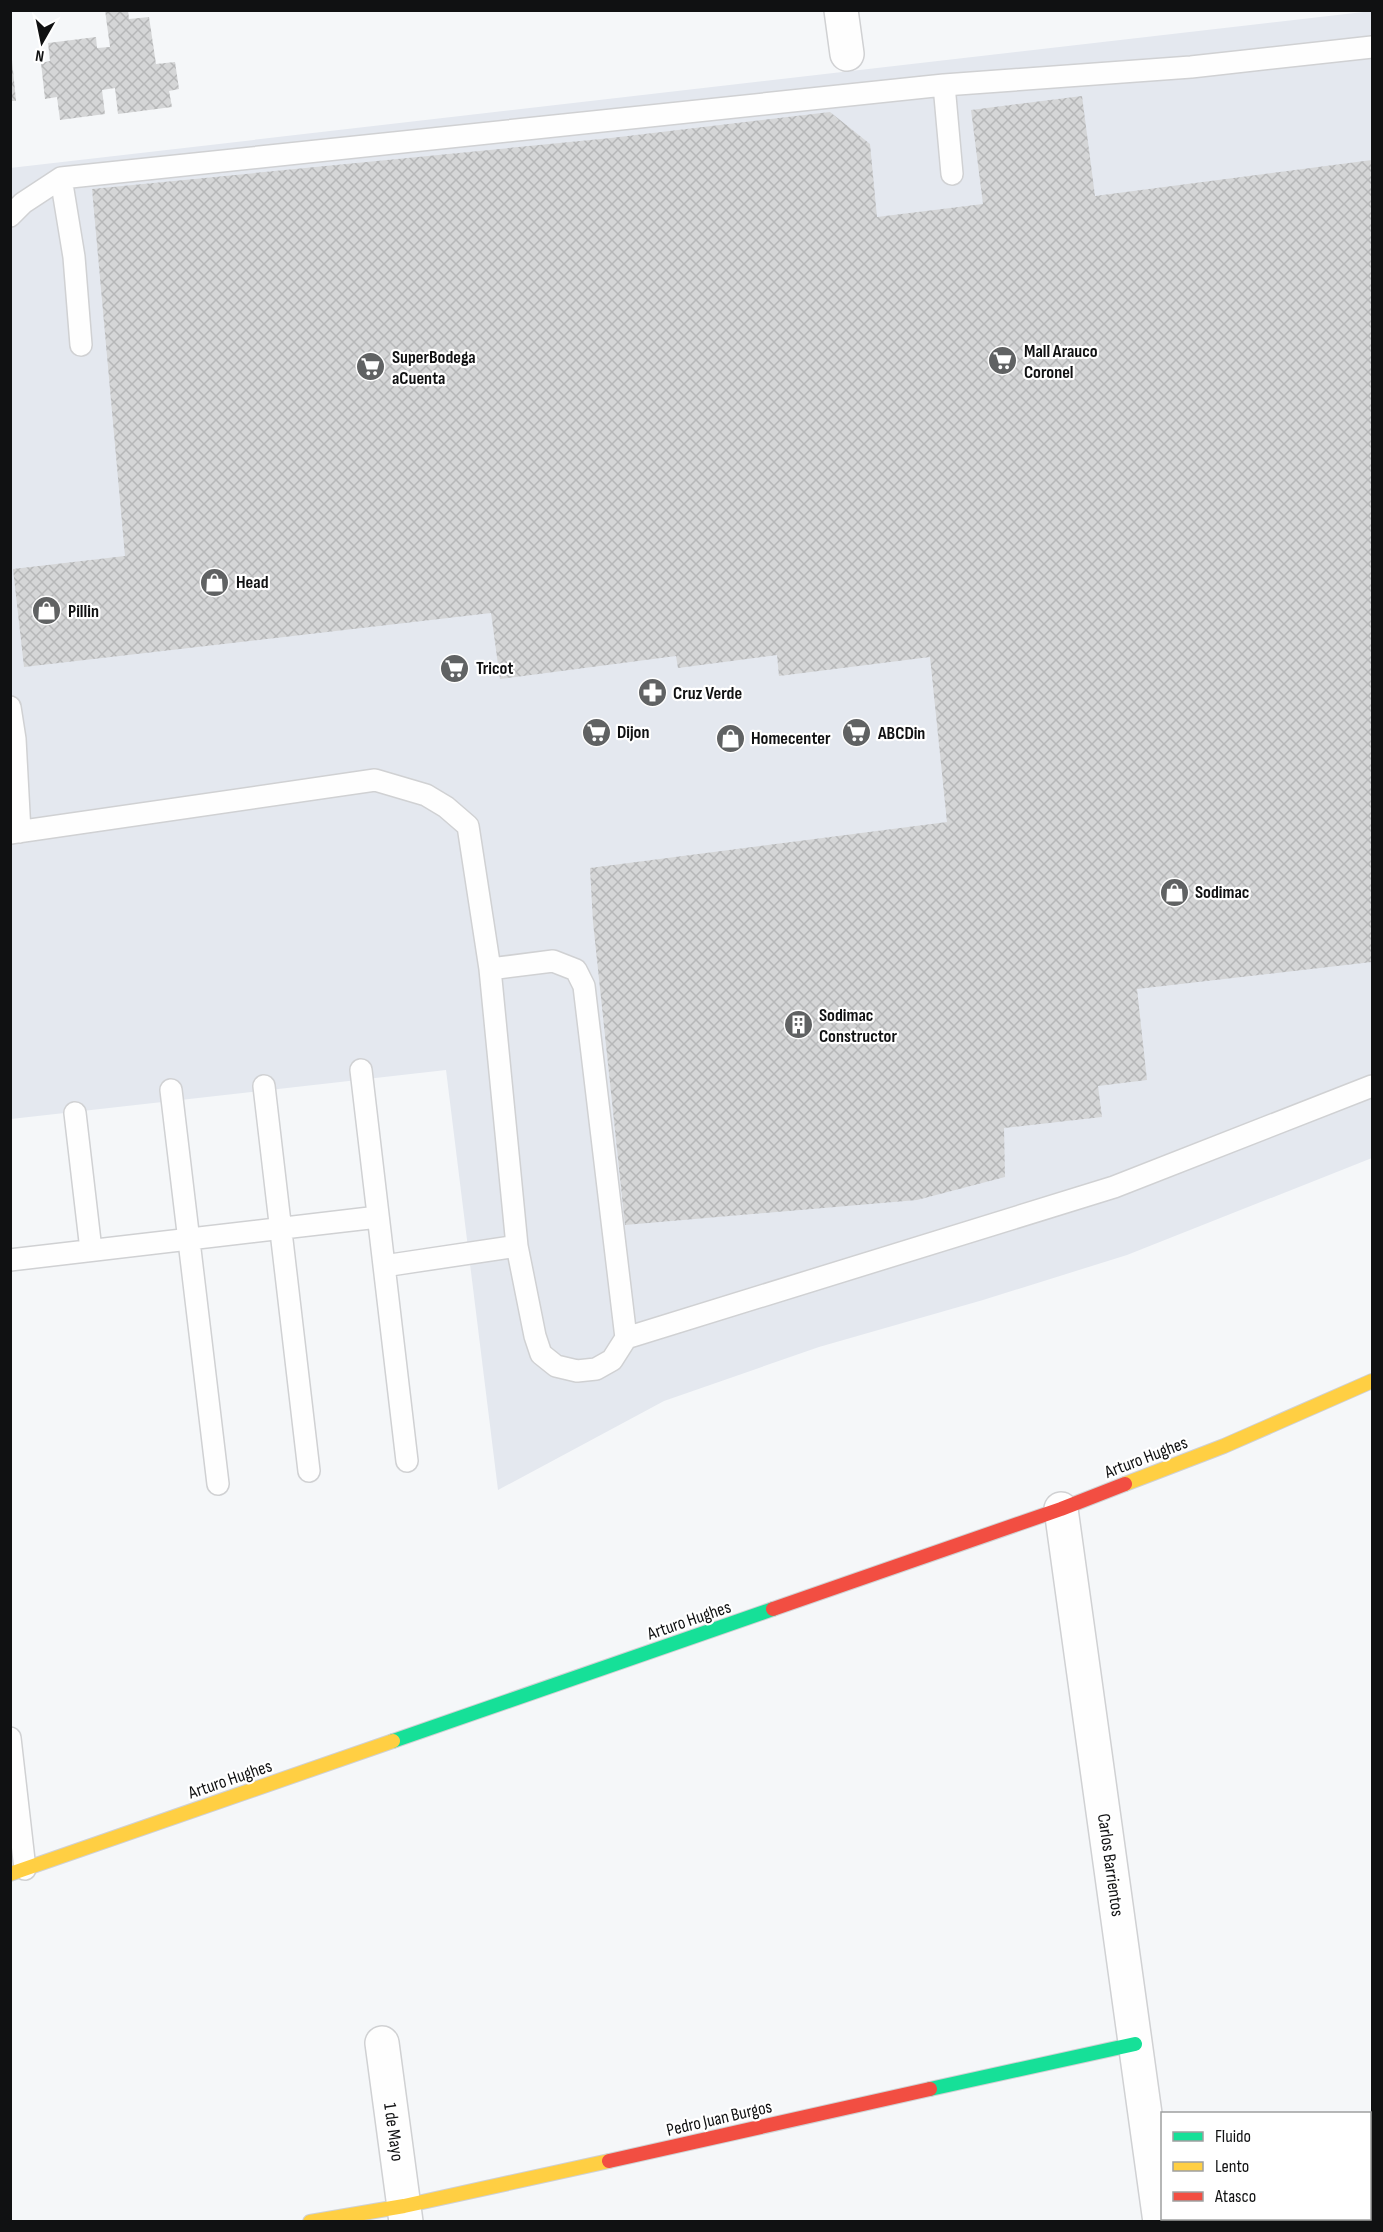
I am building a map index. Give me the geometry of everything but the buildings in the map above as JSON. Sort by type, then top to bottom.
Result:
[{"type":"street","points":[[841,10],[847,54]]},
{"type":"street","name":"Arturo Hughes","points":[[18,1872],[1061,1509],[1224,1446],[1372,1381]]},
{"type":"street","name":"Carlos Barrientos","points":[[1061,1509],[1160,2222]]},
{"type":"street","name":"1 de Mayo","points":[[382,2043],[405,2214]]},
{"type":"street","name":"Pedro Juan Burgos","points":[[310,2222],[405,2214],[1135,2044]]},
{"type":"lane","points":[[10,216],[23,203],[61,178],[944,85],[1191,67],[1372,47]]},
{"type":"lane","points":[[944,85],[952,174]]},
{"type":"lane","points":[[61,178],[74,257],[81,345]]},
{"type":"lane","points":[[10,706],[15,739],[14,834],[375,780],[426,795],[446,807],[468,826],[490,969],[517,1246],[535,1336],[541,1354],[556,1366],[577,1371],[596,1369],[612,1360],[626,1338],[584,986],[576,970],[553,961],[490,969]]},
{"type":"lane","points":[[361,1070],[407,1461]]},
{"type":"lane","points":[[264,1086],[309,1471]]},
{"type":"lane","points":[[626,1338],[1114,1187],[1372,1086]]},
{"type":"lane","points":[[171,1090],[218,1484]]},
{"type":"lane","points":[[75,1113],[91,1250]]},
{"type":"lane","points":[[10,1260],[378,1217]]},
{"type":"lane","points":[[384,1266],[517,1246]]},
{"type":"lane","points":[[10,1738],[18,1872]]},
{"type":"shaded area","points":[[1372,11],[1372,1158],[1127,1255],[983,1300],[819,1347],[664,1401],[498,1490],[446,1070],[11,1119],[10,168]]},
{"type":"traffic: fast","points":[[393,1741],[773,1609]]},
{"type":"traffic: fast","points":[[930,2089],[1135,2044]]},
{"type":"traffic: slow","points":[[1125,1484],[1224,1446],[1372,1381]]},
{"type":"traffic: slow","points":[[10,1874],[393,1741]]},
{"type":"traffic: slow","points":[[310,2222],[404,2206],[609,2161]]},
{"type":"traffic: jam","points":[[773,1609],[1061,1509],[1125,1484]]},
{"type":"traffic: jam","points":[[609,2161],[930,2089]]},
{"type":"place","name":"Mall Arauco Coronel","points":[[1003,361]]},
{"type":"place","name":"SuperBodega aCuenta","points":[[371,367]]},
{"type":"place","name":"Head","points":[[215,582]]},
{"type":"place","name":"Pillin","points":[[47,611]]},
{"type":"place","name":"Tricot","points":[[455,668]]},
{"type":"place","name":"Cruz Verde","points":[[652,693]]},
{"type":"place","name":"Dijon","points":[[596,732]]},
{"type":"place","name":"ABCDin","points":[[857,733]]},
{"type":"place","name":"Homecenter","points":[[730,738]]},
{"type":"place","name":"Sodimac","points":[[1174,892]]},
{"type":"place","name":"Sodimac Constructor","points":[[798,1025]]}]
